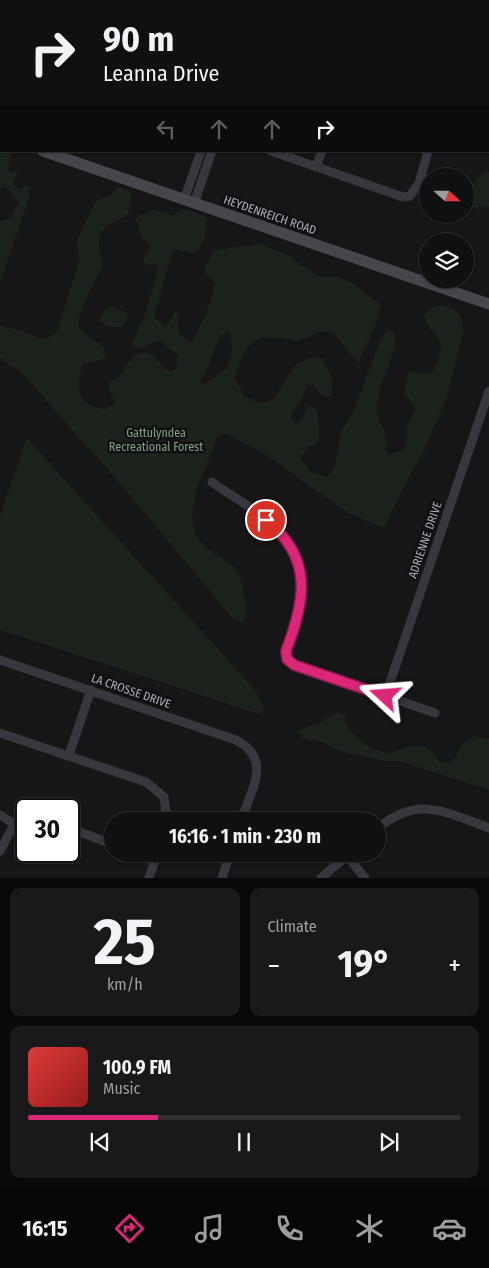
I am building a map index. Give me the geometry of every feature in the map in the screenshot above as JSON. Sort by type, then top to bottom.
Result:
[{"type":"street","name":"HEYDENREICH ROAD","points":[[46,152],[489,304]]},
{"type":"street","points":[[189,202],[201,152]]},
{"type":"street","points":[[189,202],[212,152]]},
{"type":"street","points":[[274,152],[403,197],[410,196],[419,183],[428,152]]},
{"type":"street","points":[[316,167],[322,152]]},
{"type":"street","name":"ADRIENNE DRIVE","points":[[385,696],[489,391]]},
{"type":"street","points":[[212,482],[278,530],[286,540],[297,561],[302,577],[302,597],[297,622],[286,651],[290,663],[435,713]]},
{"type":"street","name":"LA CROSSE DRIVE","points":[[0,660],[236,740],[252,751],[256,758],[257,774],[244,812]]},
{"type":"street","points":[[69,755],[91,690]]},
{"type":"street","points":[[0,733],[146,782],[164,798],[166,812]]},
{"type":"street","points":[[386,822],[398,813],[414,809],[433,810],[489,828]]},
{"type":"street","points":[[0,815],[15,824]]},
{"type":"street","points":[[0,851],[6,837],[15,826]]},
{"type":"street","points":[[80,832],[104,841]]},
{"type":"street","points":[[149,878],[154,862]]},
{"type":"street","points":[[222,878],[227,862]]},
{"type":"street","points":[[321,878],[340,862]]},
{"type":"street","points":[[353,862],[365,878]]},
{"type":"green space","points":[[0,152],[13,152],[8,168],[9,172],[16,171],[17,174],[13,183],[19,190],[27,186],[30,195],[0,282],[0,221],[10,218],[19,202],[5,186],[0,189]]},
{"type":"green space","points":[[484,171],[489,172],[489,208],[487,206],[474,208],[474,182]]},
{"type":"green space","name":"Gattulyndea Recreational Forest","points":[[117,188],[122,188],[131,193],[128,214],[110,224],[102,232],[99,243],[103,265],[84,303],[78,328],[104,348],[106,355],[104,359],[83,364],[80,372],[80,394],[83,400],[96,407],[106,409],[115,403],[108,385],[120,375],[135,355],[140,353],[150,354],[171,372],[177,368],[178,355],[159,340],[140,349],[131,344],[146,312],[159,267],[156,264],[146,265],[143,260],[150,246],[143,239],[135,219],[153,209],[173,216],[182,210],[190,210],[207,218],[205,238],[197,250],[193,253],[176,250],[172,253],[154,316],[164,326],[168,324],[175,312],[178,313],[178,333],[191,342],[201,324],[214,289],[215,284],[204,271],[212,252],[216,250],[260,244],[291,256],[300,265],[321,277],[338,277],[354,284],[381,305],[375,326],[358,363],[333,333],[325,332],[316,333],[298,341],[278,338],[259,339],[248,347],[241,360],[235,377],[244,396],[260,403],[270,401],[276,396],[299,363],[308,359],[321,358],[327,367],[332,380],[331,396],[322,396],[313,385],[306,385],[304,395],[292,412],[291,419],[295,422],[300,421],[308,406],[318,410],[319,436],[317,444],[309,446],[300,458],[311,472],[327,477],[335,467],[341,432],[354,410],[380,341],[387,329],[394,333],[396,340],[379,392],[377,409],[386,438],[385,449],[388,455],[404,449],[407,441],[407,426],[416,408],[404,393],[408,372],[431,374],[441,350],[441,343],[427,324],[425,315],[433,307],[442,305],[447,306],[461,316],[463,334],[446,398],[425,449],[406,482],[384,528],[350,514],[263,453],[225,433],[219,436],[197,491],[194,503],[193,524],[196,534],[205,547],[224,559],[238,573],[246,605],[243,621],[235,621],[123,487],[19,370],[4,362],[0,357],[0,326],[20,330],[46,339],[57,331],[79,262],[77,239],[96,201],[111,195]],"holes":[[[225,332],[230,332],[230,361],[226,369],[202,384],[199,381],[205,373],[220,337]]]},
{"type":"green space","points":[[112,306],[127,313],[128,319],[121,327],[109,327],[99,321],[107,307]]},
{"type":"green space","points":[[27,438],[255,690],[264,708],[262,715],[0,630],[0,516]]},
{"type":"green space","points":[[337,712],[345,716],[350,729],[367,745],[388,753],[393,753],[406,747],[426,747],[440,762],[452,763],[462,745],[472,736],[489,739],[489,790],[400,761],[385,761],[343,752],[322,742],[302,738],[298,731],[311,725],[315,726]]},
{"type":"route","points":[[266,520],[286,540],[297,561],[302,577],[302,602],[286,651],[287,659],[294,665],[385,696]]}]
